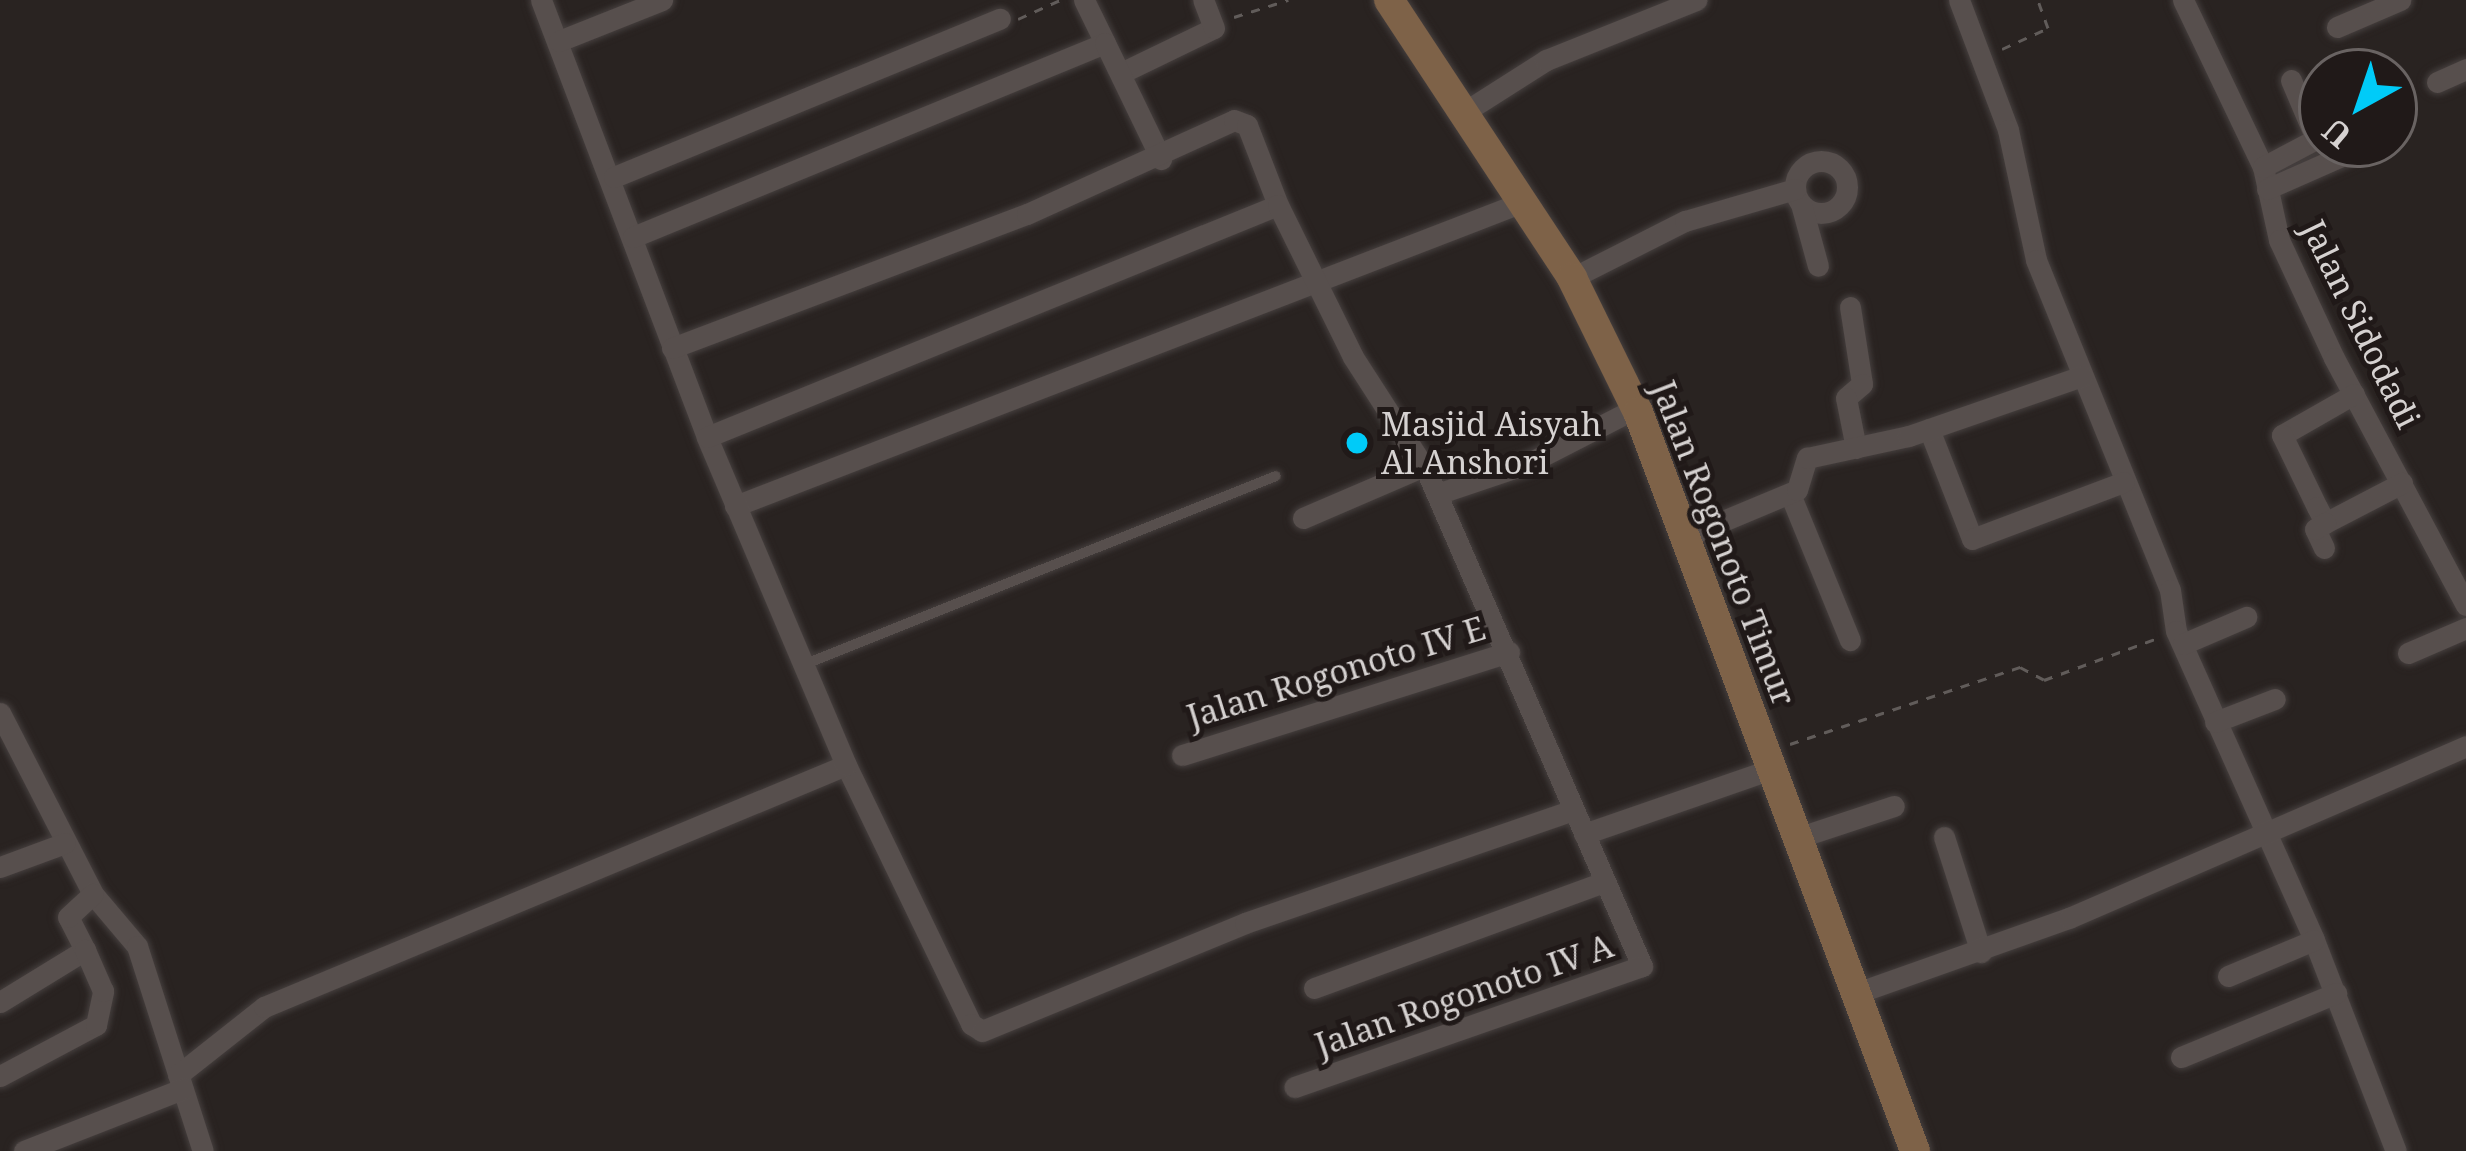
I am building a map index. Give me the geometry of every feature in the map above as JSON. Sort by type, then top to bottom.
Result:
[{"type":"main road","name":"Jalan Rogonoto Timur","points":[[1389,0],[1572,278],[1636,408],[1915,1151]]},
{"type":"street","points":[[542,0],[614,177],[672,348],[735,506],[846,765],[971,1024],[982,1031],[1245,923],[1574,810]]},
{"type":"street","points":[[559,41],[662,0]]},
{"type":"street","points":[[1084,0],[1161,159]]},
{"type":"street","points":[[1121,73],[1214,28],[1203,0]]},
{"type":"street","points":[[1466,111],[1546,60],[1696,0]]},
{"type":"street","points":[[1959,0],[2008,130],[2036,260],[2170,590],[2179,637],[2260,832],[2314,940],[2396,1151]]},
{"type":"street","name":"Jalan Sidodadi","points":[[2183,0],[2265,178],[2279,240],[2466,605]]},
{"type":"street","points":[[2337,27],[2400,0]]},
{"type":"street","points":[[614,177],[1000,19]]},
{"type":"street","points":[[633,237],[1105,43]]},
{"type":"street","points":[[2437,82],[2466,69]]},
{"type":"street","points":[[2265,178],[2316,139],[2291,80]]},
{"type":"street","points":[[672,348],[1161,159],[1241,120],[1312,283],[1424,466],[1509,652],[1604,882],[1314,988]]},
{"type":"street","points":[[2265,178],[2298,167]]},
{"type":"street","points":[[1572,278],[1685,221],[1798,196],[1818,266]]},
{"type":"street","points":[[735,506],[1525,201]]},
{"type":"street","points":[[707,437],[1278,205]]},
{"type":"street","points":[[1850,307],[1862,384],[1846,398],[1856,448]]},
{"type":"street","points":[[1687,536],[1804,486],[1807,458],[1929,429],[2082,376]]},
{"type":"street","points":[[2325,523],[2282,435],[2354,394]]},
{"type":"street","points":[[1437,494],[1528,463],[1636,408]]},
{"type":"street","points":[[1929,429],[1972,539],[2124,482]]},
{"type":"street","points":[[1304,518],[1424,466]]},
{"type":"street","points":[[2324,548],[2315,529],[2402,483]]},
{"type":"street","points":[[1790,494],[1850,640]]},
{"type":"street","points":[[2179,637],[2246,617]]},
{"type":"street","points":[[2408,653],[2466,628]]},
{"type":"street","name":"Jalan Rogonoto IV E","points":[[1181,755],[1509,652]]},
{"type":"street","points":[[2215,722],[2276,699]]},
{"type":"street","points":[[0,713],[93,894],[136,946],[203,1151]]},
{"type":"street","points":[[1854,994],[1981,952],[2466,746]]},
{"type":"street","points":[[1584,834],[1769,761]]},
{"type":"street","points":[[24,1151],[180,1082],[264,1007],[846,765]]},
{"type":"street","points":[[1797,838],[1894,806]]},
{"type":"street","points":[[1944,837],[1981,952]]},
{"type":"street","points":[[0,866],[65,843]]},
{"type":"street","name":"Jalan Rogonoto IV A","points":[[1294,1088],[1635,972],[1638,956],[1604,882]]},
{"type":"street","points":[[0,1076],[86,1035],[100,1013],[86,950],[68,917],[93,894]]},
{"type":"street","points":[[2228,976],[2314,940]]},
{"type":"street","points":[[0,1002],[86,950]]},
{"type":"street","points":[[2181,1057],[2336,993]]},
{"type":"lane","points":[[803,664],[1276,476]]},
{"type":"path","points":[[1000,19],[1060,0]]},
{"type":"path","points":[[1214,28],[1288,0]]},
{"type":"path","points":[[1982,58],[2048,28],[2038,0]]},
{"type":"path","points":[[1769,761],[2028,665],[2044,680],[2179,637]]},
{"type":"place","name":"Masjid Aisyah Al Anshori","points":[[1357,443]]}]
